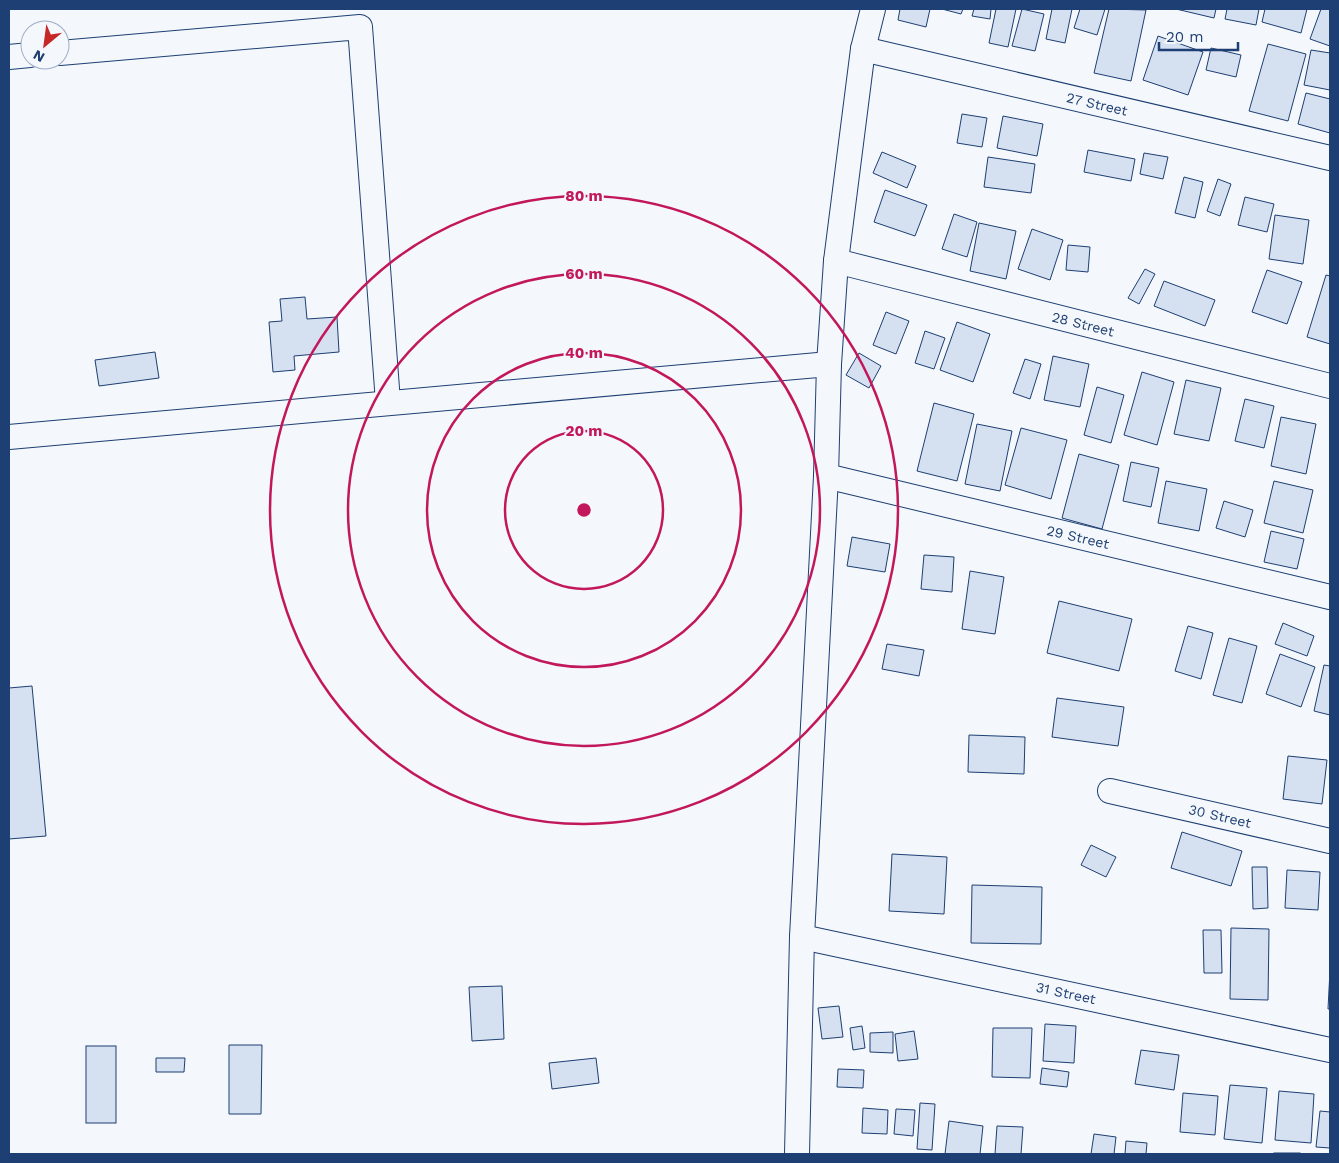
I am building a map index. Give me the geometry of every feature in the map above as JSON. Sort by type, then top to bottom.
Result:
[{"type":"street","points":[[798,1154],[802,937],[826,476],[829,364],[836,261],[864,49],[873,9]]},
{"type":"street","points":[[70,52],[360,28],[388,402]]},
{"type":"street","name":"27 Street","points":[[864,49],[1330,158]]},
{"type":"street","name":"28 Street","points":[[836,261],[1330,386]]},
{"type":"street","points":[[9,436],[829,364]]},
{"type":"street","name":"29 Street","points":[[826,476],[1330,597]]},
{"type":"street","name":"30 Street","points":[[1110,791],[1330,841]]},
{"type":"street","name":"31 Street","points":[[802,937],[1330,1050]]},
{"type":"building","points":[[900,9],[930,9],[926,27],[898,20]]},
{"type":"building","points":[[942,9],[963,9],[961,14]]},
{"type":"building","points":[[974,9],[991,9],[990,19],[972,16]]},
{"type":"building","points":[[996,9],[1016,9],[1008,47],[989,43]]},
{"type":"building","points":[[1022,9],[1044,14],[1035,51],[1012,46]]},
{"type":"building","points":[[1052,9],[1072,9],[1065,43],[1046,39]]},
{"type":"building","points":[[1080,9],[1105,9],[1097,35],[1074,28]]},
{"type":"building","points":[[1109,9],[1146,10],[1131,81],[1094,73]]},
{"type":"building","points":[[1176,9],[1216,9],[1214,18]]},
{"type":"building","points":[[1227,9],[1259,9],[1256,25],[1225,19]]},
{"type":"building","points":[[1265,9],[1307,9],[1301,33],[1262,22]]},
{"type":"building","points":[[1321,9],[1330,9],[1330,46],[1310,39]]},
{"type":"building","points":[[1158,36],[1203,52],[1188,95],[1143,80]]},
{"type":"building","points":[[1268,44],[1306,54],[1288,121],[1249,111]]},
{"type":"building","points":[[1211,48],[1241,55],[1236,77],[1206,70]]},
{"type":"building","points":[[1311,50],[1330,53],[1330,90],[1304,85]]},
{"type":"building","points":[[1306,93],[1330,99],[1330,133],[1298,124]]},
{"type":"building","points":[[962,114],[987,118],[982,147],[957,143]]},
{"type":"building","points":[[1003,116],[1043,124],[1037,156],[997,148]]},
{"type":"building","points":[[1088,150],[1135,159],[1131,181],[1084,172]]},
{"type":"building","points":[[882,152],[916,166],[907,188],[873,173]]},
{"type":"building","points":[[1144,153],[1168,157],[1163,179],[1140,174]]},
{"type":"building","points":[[988,157],[1035,164],[1031,193],[984,187]]},
{"type":"building","points":[[1184,177],[1203,182],[1195,218],[1175,213]]},
{"type":"building","points":[[1218,179],[1231,184],[1220,216],[1207,211]]},
{"type":"building","points":[[885,190],[927,205],[915,236],[874,222]]},
{"type":"building","points":[[1245,197],[1274,204],[1267,232],[1238,225]]},
{"type":"building","points":[[954,214],[977,222],[967,257],[942,249]]},
{"type":"building","points":[[1275,215],[1309,220],[1303,264],[1269,259]]},
{"type":"building","points":[[979,223],[1016,231],[1006,279],[970,271]]},
{"type":"building","points":[[1032,229],[1063,240],[1050,280],[1018,269]]},
{"type":"building","points":[[1068,245],[1090,247],[1088,272],[1066,270]]},
{"type":"building","points":[[1145,269],[1155,274],[1139,304],[1128,298]]},
{"type":"building","points":[[1267,270],[1302,282],[1287,324],[1252,312]]},
{"type":"building","points":[[1326,275],[1330,276],[1330,344],[1307,337]]},
{"type":"building","points":[[1164,281],[1215,300],[1205,326],[1154,306]]},
{"type":"building","points":[[305,297],[307,319],[337,317],[339,352],[294,356],[295,370],[273,372],[269,322],[282,321],[280,299]]},
{"type":"building","points":[[886,312],[909,321],[896,354],[873,345]]},
{"type":"building","points":[[957,322],[990,334],[973,382],[940,370]]},
{"type":"building","points":[[925,331],[945,338],[934,369],[915,363]]},
{"type":"building","points":[[155,352],[159,378],[99,386],[95,360]]},
{"type":"building","points":[[859,353],[881,366],[869,388],[846,375]]},
{"type":"building","points":[[1053,356],[1089,364],[1080,407],[1044,400]]},
{"type":"building","points":[[1025,359],[1041,364],[1030,399],[1013,393]]},
{"type":"building","points":[[1142,372],[1174,382],[1157,445],[1124,435]]},
{"type":"building","points":[[1186,380],[1221,388],[1209,441],[1174,434]]},
{"type":"building","points":[[1097,387],[1124,395],[1111,443],[1084,435]]},
{"type":"building","points":[[1245,399],[1274,406],[1264,448],[1235,441]]},
{"type":"building","points":[[934,403],[974,414],[957,481],[917,471]]},
{"type":"building","points":[[1281,417],[1316,424],[1306,474],[1271,466]]},
{"type":"building","points":[[977,424],[1012,431],[1000,491],[965,484]]},
{"type":"building","points":[[1021,428],[1067,440],[1051,499],[1005,485]]},
{"type":"building","points":[[1079,454],[1119,465],[1102,529],[1062,518]]},
{"type":"building","points":[[1131,462],[1159,468],[1151,507],[1123,501]]},
{"type":"building","points":[[1166,481],[1207,489],[1199,531],[1158,523]]},
{"type":"building","points":[[1274,481],[1313,490],[1303,533],[1264,523]]},
{"type":"building","points":[[1224,501],[1253,510],[1245,537],[1216,528]]},
{"type":"building","points":[[1271,531],[1304,539],[1297,569],[1264,562]]},
{"type":"building","points":[[852,537],[890,544],[885,572],[847,566]]},
{"type":"building","points":[[924,555],[954,557],[952,592],[921,589]]},
{"type":"building","points":[[970,571],[1004,577],[995,634],[962,629]]},
{"type":"building","points":[[1059,601],[1132,619],[1119,671],[1047,653]]},
{"type":"building","points":[[1283,623],[1314,636],[1307,656],[1275,644]]},
{"type":"building","points":[[1188,626],[1213,633],[1201,679],[1175,671]]},
{"type":"building","points":[[1229,638],[1257,646],[1242,703],[1213,695]]},
{"type":"building","points":[[887,644],[924,650],[919,676],[882,669]]},
{"type":"building","points":[[1280,654],[1315,667],[1301,707],[1266,694]]},
{"type":"building","points":[[1324,665],[1330,666],[1330,715],[1314,711]]},
{"type":"building","points":[[32,686],[46,836],[9,839],[9,688]]},
{"type":"building","points":[[1057,698],[1124,707],[1118,746],[1052,737]]},
{"type":"building","points":[[969,735],[1025,737],[1024,774],[968,772]]},
{"type":"building","points":[[1288,756],[1327,760],[1322,804],[1283,799]]},
{"type":"building","points":[[1182,832],[1242,851],[1231,886],[1171,868]]},
{"type":"building","points":[[1091,845],[1116,857],[1106,877],[1081,865]]},
{"type":"building","points":[[892,854],[947,857],[944,914],[889,911]]},
{"type":"building","points":[[1252,867],[1267,867],[1268,908],[1253,909]]},
{"type":"building","points":[[1287,870],[1320,872],[1318,910],[1285,908]]},
{"type":"building","points":[[972,885],[1042,887],[1041,944],[971,943]]},
{"type":"building","points":[[1231,928],[1269,929],[1268,1000],[1230,999]]},
{"type":"building","points":[[1203,930],[1221,930],[1222,973],[1204,973]]},
{"type":"building","points":[[1330,970],[1330,1009],[1328,1009]]},
{"type":"building","points":[[502,986],[504,1039],[472,1041],[469,987]]},
{"type":"building","points":[[839,1006],[843,1037],[822,1039],[818,1008]]},
{"type":"building","points":[[1045,1024],[1076,1026],[1074,1063],[1043,1061]]},
{"type":"building","points":[[862,1026],[865,1048],[853,1050],[850,1028]]},
{"type":"building","points":[[993,1028],[1032,1028],[1030,1078],[992,1077]]},
{"type":"building","points":[[914,1031],[918,1059],[898,1061],[895,1034]]},
{"type":"building","points":[[893,1032],[893,1053],[870,1052],[870,1033]]},
{"type":"building","points":[[229,1045],[262,1045],[261,1114],[229,1114]]},
{"type":"building","points":[[86,1046],[116,1046],[116,1123],[86,1123]]},
{"type":"building","points":[[1141,1050],[1179,1055],[1174,1090],[1135,1084]]},
{"type":"building","points":[[156,1058],[185,1058],[184,1072],[156,1072]]},
{"type":"building","points":[[596,1058],[599,1083],[552,1089],[549,1063]]},
{"type":"building","points":[[1042,1068],[1069,1072],[1067,1087],[1040,1084]]},
{"type":"building","points":[[838,1069],[864,1070],[863,1088],[837,1087]]},
{"type":"building","points":[[1230,1085],[1267,1088],[1262,1143],[1224,1139]]},
{"type":"building","points":[[1279,1091],[1314,1094],[1311,1143],[1275,1140]]},
{"type":"building","points":[[1183,1093],[1218,1096],[1215,1135],[1180,1132]]},
{"type":"building","points":[[920,1103],[935,1104],[932,1150],[917,1149]]},
{"type":"building","points":[[863,1108],[888,1110],[887,1134],[862,1133]]},
{"type":"building","points":[[896,1109],[915,1110],[913,1136],[894,1134]]},
{"type":"building","points":[[1320,1111],[1330,1112],[1330,1148],[1316,1147]]},
{"type":"building","points":[[949,1121],[983,1126],[980,1154],[945,1154]]},
{"type":"building","points":[[997,1126],[1023,1127],[1021,1154],[995,1154]]},
{"type":"building","points":[[1094,1134],[1116,1137],[1114,1154],[1091,1154]]},
{"type":"building","points":[[1126,1141],[1147,1143],[1146,1154],[1125,1154]]},
{"type":"building","points":[[1300,1153],[1300,1154],[1274,1154]]}]
